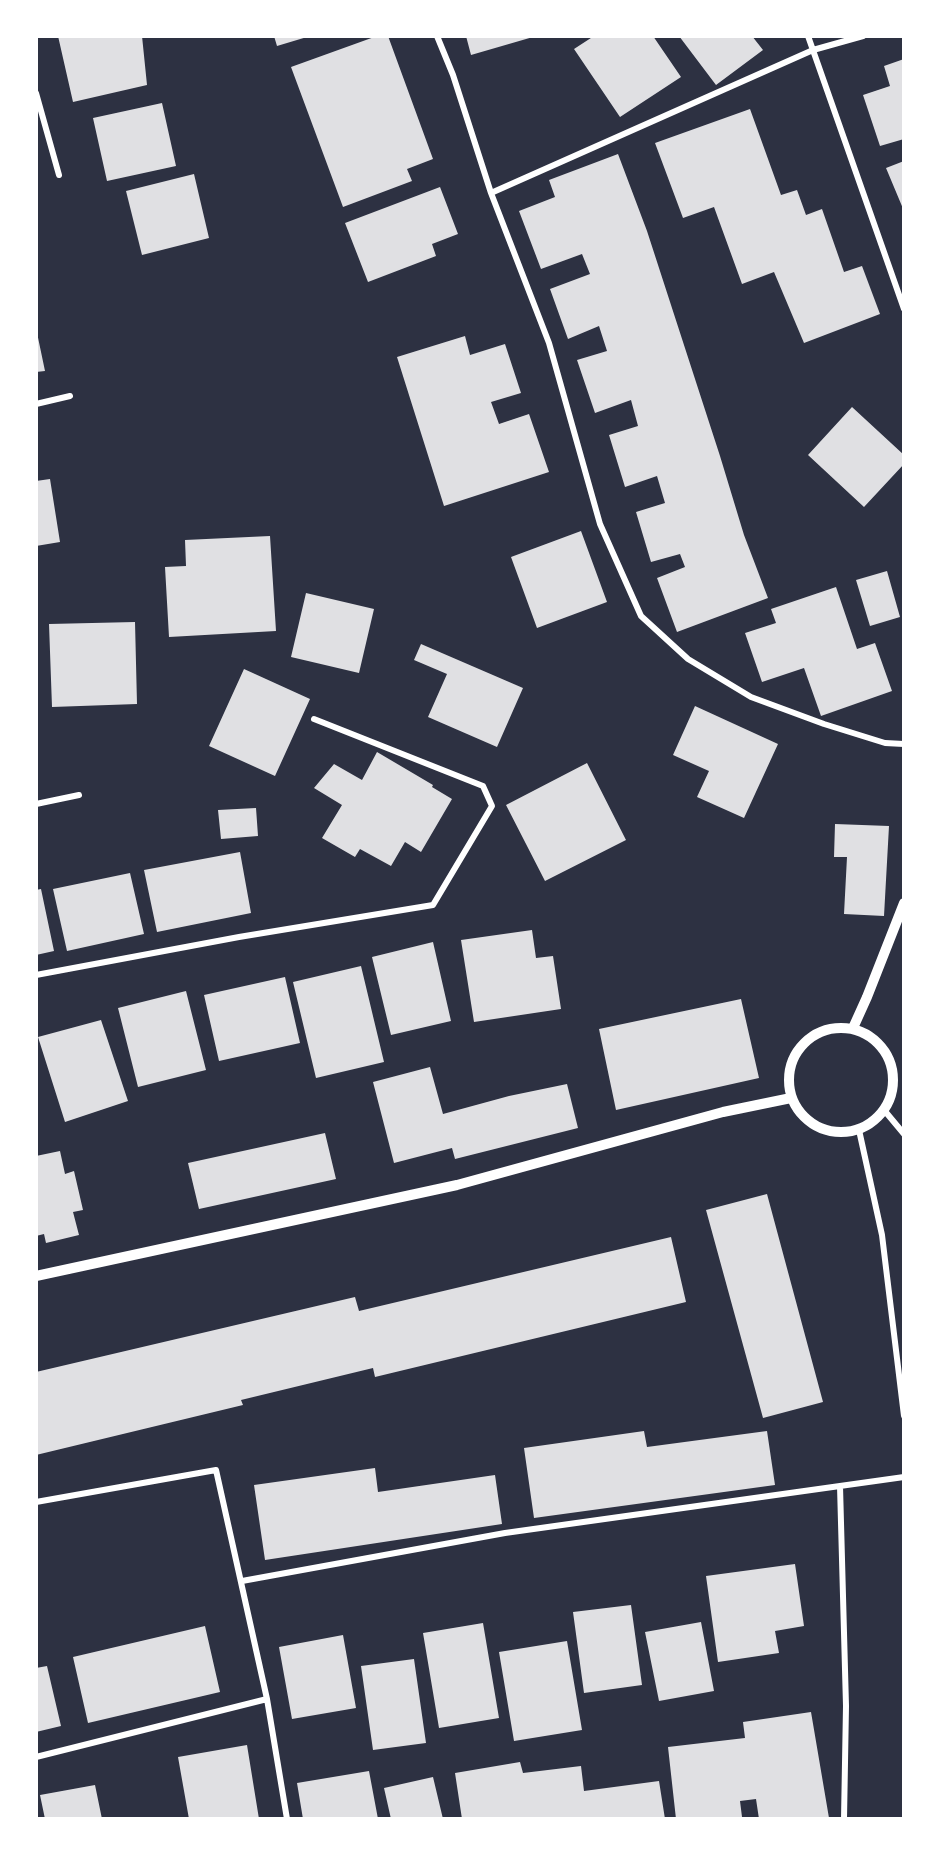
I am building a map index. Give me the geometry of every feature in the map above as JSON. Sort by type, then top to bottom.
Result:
[{"type":"street","points":[[437,36],[453,75],[491,193],[549,344],[600,524],[640,616],[688,659],[751,697],[885,743],[904,744]]},
{"type":"street","points":[[808,36],[904,309]]},
{"type":"street","points":[[491,193],[813,50],[864,36]]},
{"type":"street","points":[[36,93],[59,175]]},
{"type":"street","points":[[36,405],[70,396]]},
{"type":"street","points":[[36,975],[433,904],[492,806],[483,786],[314,719]]},
{"type":"street","points":[[36,804],[79,795]]},
{"type":"street","points":[[853,1028],[904,903]]},
{"type":"street","points":[[853,1028],[874,1039],[884,1051],[891,1065],[893,1081],[891,1096],[884,1110],[873,1122],[859,1130],[843,1133],[826,1131],[811,1124],[799,1113],[791,1098],[788,1081],[791,1064],[798,1049],[811,1037],[826,1030],[853,1028]]},
{"type":"street","points":[[36,1276],[457,1185],[723,1112],[791,1098]]},
{"type":"street","points":[[884,1110],[904,1134]]},
{"type":"street","points":[[859,1130],[882,1235],[904,1416]]},
{"type":"street","points":[[36,1502],[216,1470],[267,1699],[287,1819]]},
{"type":"street","points":[[242,1581],[505,1533],[904,1476]]},
{"type":"street","points":[[840,1486],[846,1706],[844,1819]]},
{"type":"street","points":[[36,1757],[267,1699]]},
{"type":"building","points":[[58,36],[142,36],[147,85],[73,102]]},
{"type":"building","points":[[274,36],[307,36],[307,37],[277,46]]},
{"type":"building","points":[[377,36],[388,36],[433,159],[407,169],[412,181],[343,207],[291,67]]},
{"type":"building","points":[[466,36],[533,36],[533,37],[471,55]]},
{"type":"building","points":[[594,36],[653,36],[681,77],[620,117],[574,49]]},
{"type":"building","points":[[679,36],[752,36],[763,50],[716,85]]},
{"type":"building","points":[[904,59],[904,139],[880,146],[863,95],[890,86],[884,66]]},
{"type":"building","points":[[162,103],[176,166],[107,181],[93,118]]},
{"type":"building","points":[[750,109],[781,195],[797,190],[806,215],[822,209],[844,272],[862,266],[880,314],[804,343],[774,272],[742,284],[714,207],[683,218],[655,143]]},
{"type":"building","points":[[618,154],[647,231],[744,535],[768,598],[677,632],[657,578],[685,567],[680,554],[651,562],[636,512],[665,503],[657,476],[625,487],[609,435],[638,426],[631,400],[595,413],[577,360],[607,351],[599,326],[568,339],[550,289],[590,274],[582,254],[541,269],[519,211],[555,197],[549,180]]},
{"type":"building","points":[[904,161],[904,211],[886,168]]},
{"type":"building","points":[[194,174],[209,238],[142,255],[126,191]]},
{"type":"building","points":[[440,187],[458,234],[432,244],[436,256],[368,282],[345,223]]},
{"type":"building","points":[[36,328],[45,371],[36,372]]},
{"type":"building","points":[[465,336],[470,355],[505,344],[521,393],[491,402],[499,424],[529,414],[549,472],[444,506],[397,357]]},
{"type":"building","points":[[852,407],[904,455],[904,464],[864,507],[808,455]]},
{"type":"building","points":[[50,479],[60,542],[36,546],[36,481]]},
{"type":"building","points":[[581,531],[607,602],[537,628],[511,557]]},
{"type":"building","points":[[270,536],[276,631],[169,637],[165,567],[186,566],[185,540]]},
{"type":"building","points":[[887,571],[900,617],[870,626],[856,580]]},
{"type":"building","points":[[836,587],[857,649],[875,643],[892,691],[821,716],[804,668],[762,682],[745,633],[776,623],[771,609]]},
{"type":"building","points":[[306,593],[374,609],[359,673],[291,657]]},
{"type":"building","points":[[135,622],[137,704],[52,707],[49,624]]},
{"type":"building","points":[[421,644],[523,688],[497,747],[428,717],[447,674],[414,660]]},
{"type":"building","points":[[244,669],[310,699],[275,776],[209,746]]},
{"type":"building","points":[[695,706],[778,744],[744,818],[697,797],[709,771],[673,755]]},
{"type":"building","points":[[377,752],[452,799],[421,852],[405,842],[391,866],[360,849],[355,857],[322,838],[342,805],[314,788],[334,764],[362,780]]},
{"type":"building","points":[[587,763],[626,840],[545,881],[506,805]]},
{"type":"building","points":[[256,808],[258,836],[221,839],[218,810]]},
{"type":"building","points":[[835,824],[889,826],[884,916],[844,914],[847,857],[834,857]]},
{"type":"building","points":[[240,852],[251,913],[157,932],[144,870]]},
{"type":"building","points":[[130,873],[144,934],[67,951],[53,889]]},
{"type":"building","points":[[41,889],[54,951],[36,955],[36,890]]},
{"type":"building","points":[[532,930],[536,958],[553,956],[561,1009],[474,1022],[461,940]]},
{"type":"building","points":[[433,942],[451,1021],[391,1035],[372,957]]},
{"type":"building","points":[[361,966],[384,1062],[316,1078],[293,982]]},
{"type":"building","points":[[285,977],[300,1043],[219,1061],[204,995]]},
{"type":"building","points":[[186,991],[206,1070],[138,1087],[118,1008]]},
{"type":"building","points":[[741,999],[759,1078],[616,1110],[599,1029]]},
{"type":"building","points":[[101,1020],[128,1101],[65,1122],[38,1037]]},
{"type":"building","points":[[430,1067],[443,1114],[509,1096],[567,1084],[578,1128],[455,1159],[452,1148],[394,1163],[373,1082]]},
{"type":"building","points":[[325,1133],[336,1179],[199,1209],[188,1163]]},
{"type":"building","points":[[60,1151],[65,1174],[74,1171],[83,1210],[73,1212],[79,1235],[46,1243],[44,1234],[36,1236],[36,1156]]},
{"type":"building","points":[[767,1194],[823,1402],[763,1418],[706,1210]]},
{"type":"building","points":[[671,1237],[686,1302],[375,1377],[373,1368],[241,1400],[243,1405],[36,1455],[36,1372],[355,1297],[359,1311]]},
{"type":"building","points":[[644,1431],[647,1447],[767,1431],[775,1485],[534,1518],[524,1448]]},
{"type":"building","points":[[375,1468],[378,1492],[495,1475],[502,1524],[265,1560],[254,1485]]},
{"type":"building","points":[[795,1564],[804,1626],[775,1631],[779,1653],[718,1662],[706,1576]]},
{"type":"building","points":[[631,1605],[642,1685],[584,1693],[573,1612]]},
{"type":"building","points":[[701,1622],[714,1691],[659,1701],[645,1632]]},
{"type":"building","points":[[483,1623],[499,1718],[439,1728],[423,1633]]},
{"type":"building","points":[[205,1626],[220,1692],[88,1723],[73,1657]]},
{"type":"building","points":[[343,1635],[356,1708],[292,1719],[279,1647]]},
{"type":"building","points":[[567,1641],[582,1730],[514,1741],[499,1652]]},
{"type":"building","points":[[414,1659],[426,1743],[373,1750],[361,1666]]},
{"type":"building","points":[[47,1666],[61,1726],[36,1732],[36,1668]]},
{"type":"building","points":[[811,1712],[829,1818],[759,1819],[756,1799],[740,1801],[742,1817],[676,1819],[668,1747],[745,1738],[743,1722]]},
{"type":"building","points":[[247,1745],[259,1819],[189,1819],[178,1757]]},
{"type":"building","points":[[520,1762],[523,1773],[581,1766],[584,1791],[659,1781],[665,1819],[462,1819],[455,1773]]},
{"type":"building","points":[[369,1771],[378,1819],[303,1819],[297,1783]]},
{"type":"building","points":[[433,1777],[443,1819],[391,1819],[384,1788]]},
{"type":"building","points":[[95,1785],[102,1819],[45,1819],[40,1795]]}]
